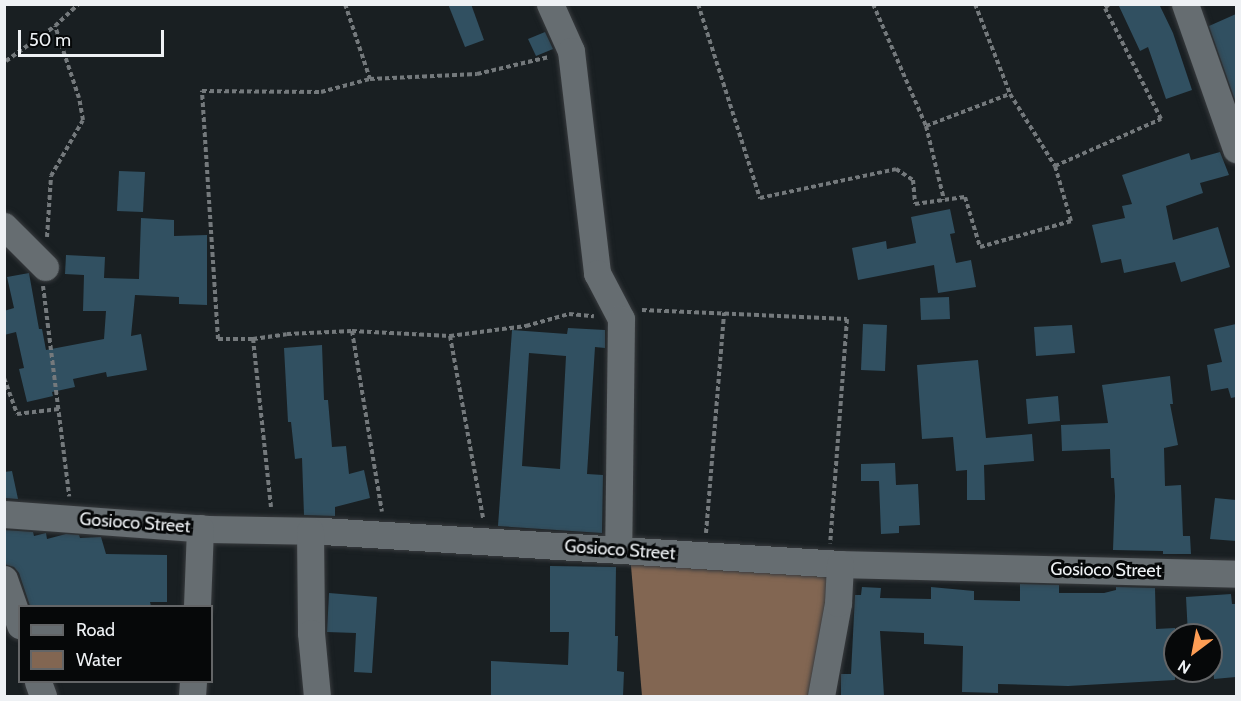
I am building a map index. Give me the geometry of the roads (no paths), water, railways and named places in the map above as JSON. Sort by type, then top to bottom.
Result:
[{"type":"street","points":[[550,4],[571,51],[597,273],[619,314],[618,550]]},
{"type":"street","points":[[1185,4],[1227,91],[1236,149]]},
{"type":"street","points":[[4,226],[45,267]]},
{"type":"street","name":"Gosioco Street","points":[[4,514],[200,528],[310,531],[618,550],[835,554],[1236,574]]},
{"type":"street","points":[[197,605],[200,528]]},
{"type":"street","points":[[310,531],[311,633],[317,696]]},
{"type":"street","points":[[821,696],[838,603],[835,554]]},
{"type":"street","points":[[4,579],[18,619]]},
{"type":"water","points":[[630,554],[834,572],[817,696],[642,696]]}]
